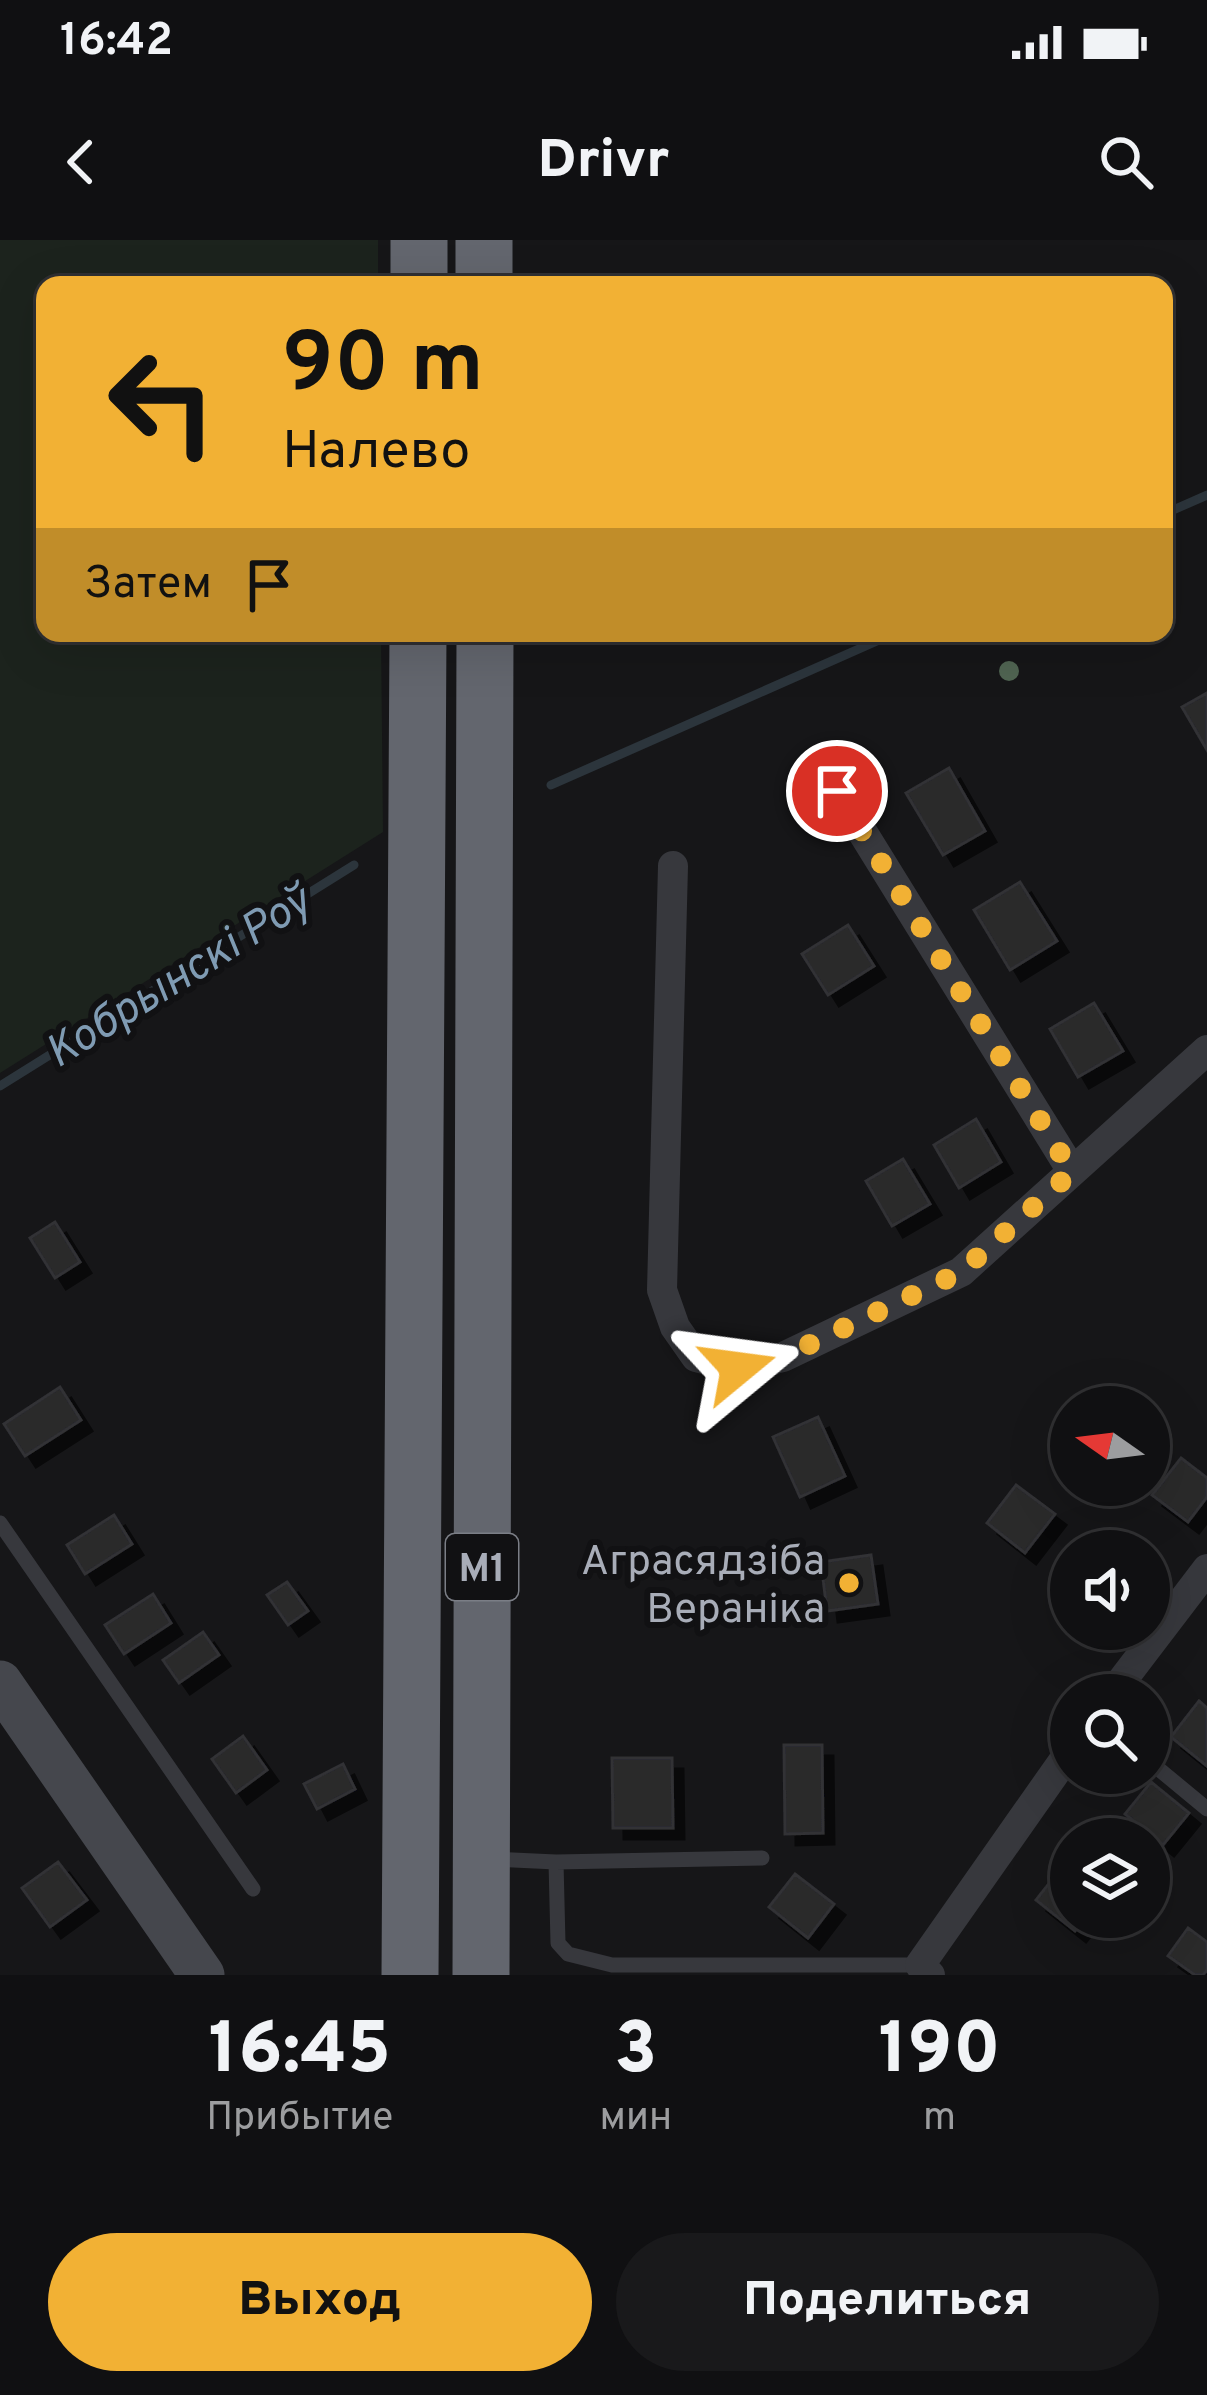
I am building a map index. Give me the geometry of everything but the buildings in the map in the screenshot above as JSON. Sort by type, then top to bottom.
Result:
[{"type":"highway","points":[[419,240],[419,276]]},
{"type":"highway","points":[[484,240],[484,276]]},
{"type":"highway","name":"М1","points":[[410,1975],[418,642]]},
{"type":"highway","name":"М1","points":[[481,1975],[485,642]]},
{"type":"street","points":[[837,791],[1072,1172]]},
{"type":"street","points":[[674,866],[662,1290],[675,1328],[695,1357],[738,1368],[783,1357],[961,1272],[1207,1050]]},
{"type":"street","points":[[1127,1674],[1207,1569]]},
{"type":"street","points":[[0,1683],[202,1975]]},
{"type":"street","points":[[925,1970],[1050,1782]]},
{"type":"lane","points":[[0,1522],[253,1889]]},
{"type":"lane","points":[[1170,1779],[1207,1809]]},
{"type":"lane","points":[[481,1859],[762,1858]]},
{"type":"lane","points":[[556,1862],[558,1943],[568,1954],[612,1965],[925,1970]]},
{"type":"shaded area","points":[[0,240],[378,240],[378,276],[36,276],[36,642],[381,642],[383,832],[0,1073]]},
{"type":"waterway","name":"Кобрынскі Роў","points":[[1173,510],[1207,495]]},
{"type":"waterway","name":"Кобрынскі Роў","points":[[551,785],[875,642]]},
{"type":"waterway","name":"Кобрынскі Роў","points":[[0,1086],[354,865]]},
{"type":"place","name":"Аграсядзіба Вераніка","points":[[849,1583]]},
{"type":"route","points":[[738,1368],[783,1357],[961,1272],[1072,1172],[837,791]]}]
